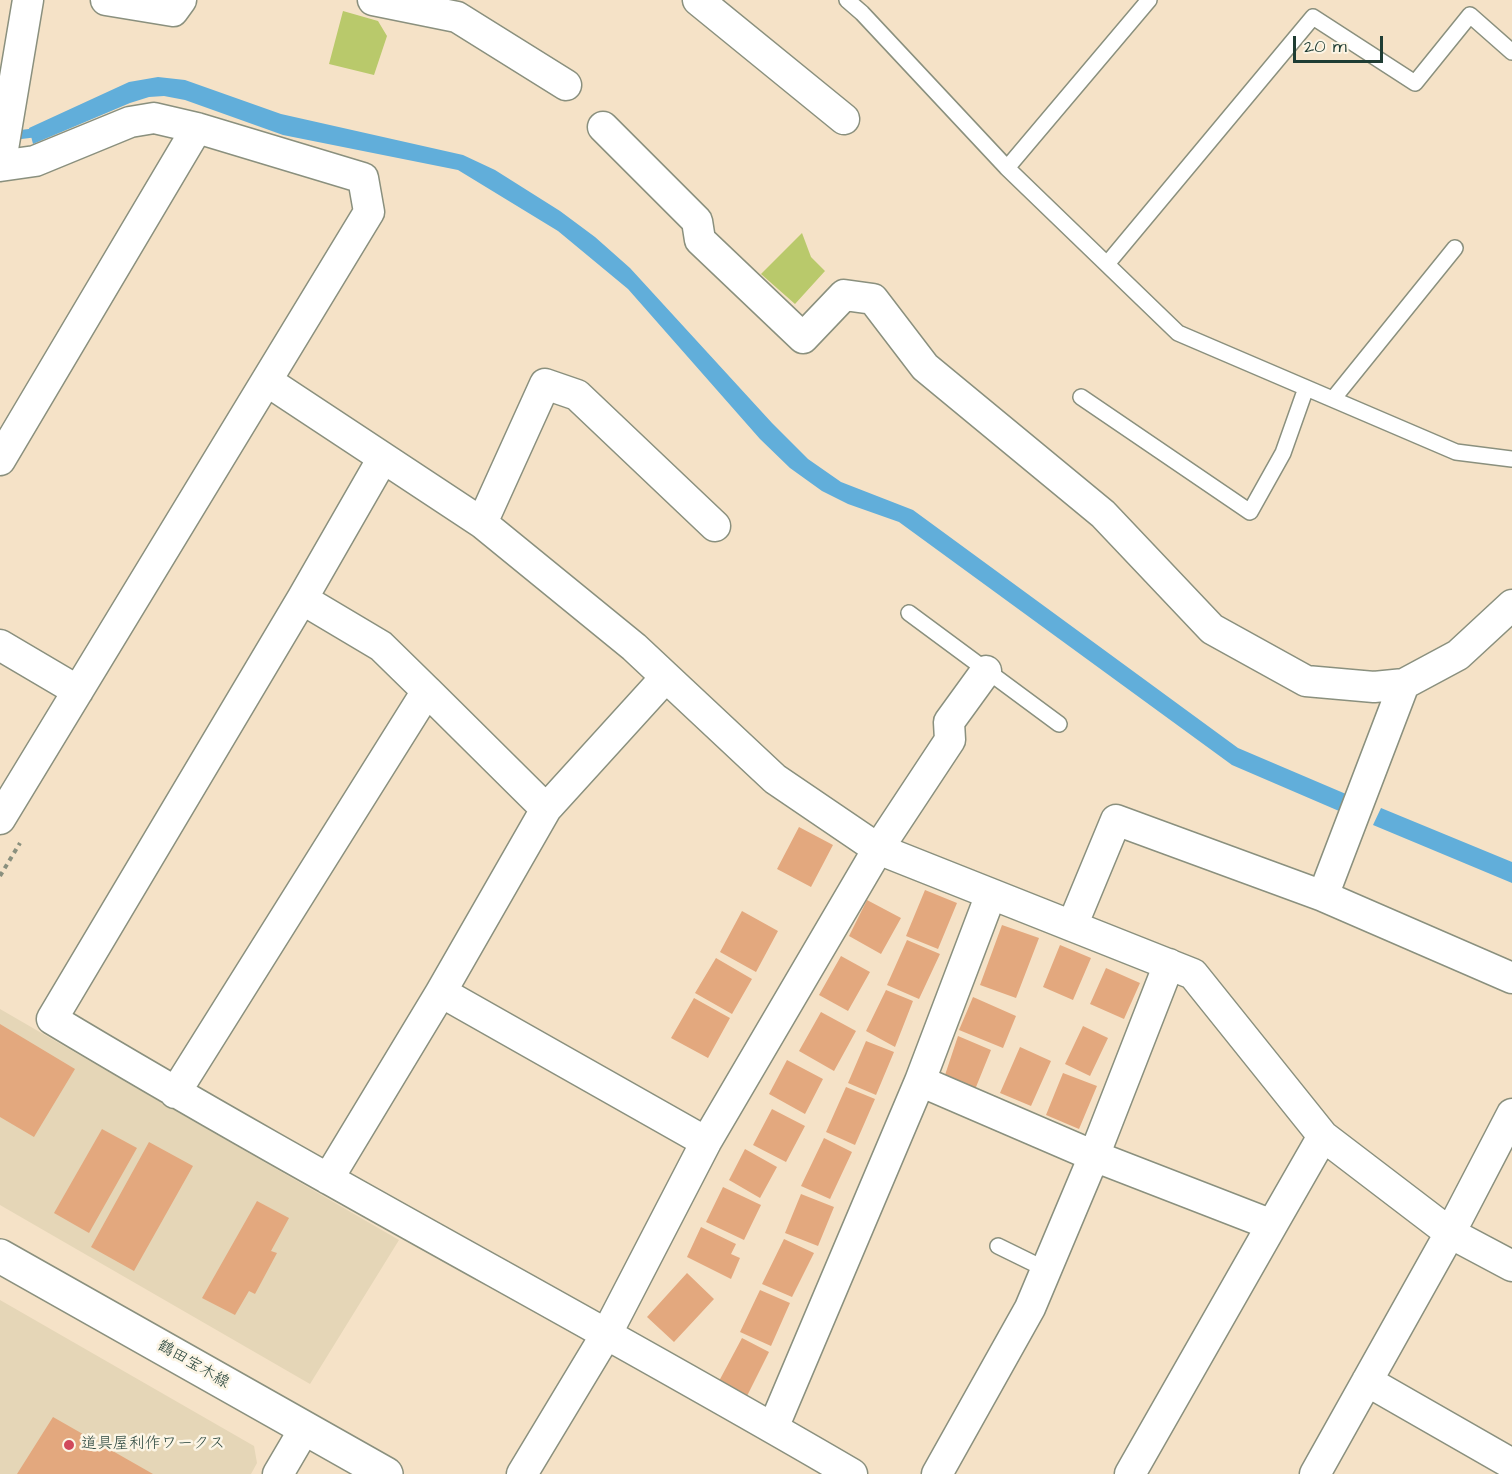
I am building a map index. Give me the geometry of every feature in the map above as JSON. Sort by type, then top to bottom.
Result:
[{"type":"street","points":[[0,819],[369,212],[363,178],[196,128],[154,118],[130,122],[35,161],[1,157],[28,0]]},
{"type":"street","points":[[106,0],[173,11],[181,0]]},
{"type":"street","points":[[373,0],[457,17],[566,85]]},
{"type":"street","points":[[698,0],[844,119]]},
{"type":"street","points":[[603,127],[697,221],[700,240],[802,338],[844,295],[873,299],[925,367],[1103,514],[1212,629],[1306,681],[1374,687],[1404,684],[1458,655],[1512,605]]},
{"type":"street","points":[[0,460],[196,128]]},
{"type":"street","points":[[267,381],[482,523],[634,647],[775,779],[878,849],[1193,974],[1323,1136],[1450,1233],[1512,1266]]},
{"type":"street","points":[[482,523],[545,384],[577,395],[715,526]]},
{"type":"street","points":[[383,458],[302,599],[52,1019],[175,1093],[607,1333],[852,1474]]},
{"type":"street","points":[[302,599],[381,646],[546,809]]},
{"type":"street","points":[[0,645],[78,691]]},
{"type":"street","points":[[522,1474],[607,1333],[706,1142],[878,849],[950,740],[949,722],[986,671]]},
{"type":"street","points":[[328,1179],[441,992],[546,809],[666,677]]},
{"type":"street","points":[[1323,896],[1404,684]]},
{"type":"street","points":[[175,1093],[427,691]]},
{"type":"street","points":[[1072,926],[1116,820],[1323,896],[1512,978]]},
{"type":"street","points":[[773,1428],[920,1081],[991,894]]},
{"type":"street","points":[[937,1474],[1030,1308],[1094,1156],[1169,964]]},
{"type":"street","points":[[441,992],[706,1142]]},
{"type":"street","points":[[920,1081],[1094,1156],[1272,1225]]},
{"type":"street","points":[[1315,1474],[1450,1233],[1512,1114]]},
{"type":"street","points":[[1130,1474],[1323,1136]]},
{"type":"street","name":"鶴田宝木線","points":[[0,1256],[386,1474]]},
{"type":"street","points":[[1367,1381],[1512,1464]]},
{"type":"street","points":[[278,1474],[305,1428]]},
{"type":"lane","points":[[847,0],[862,13],[1007,168],[1178,333],[1456,452],[1512,459]]},
{"type":"lane","points":[[1007,168],[1149,0]]},
{"type":"lane","points":[[1107,264],[1313,17],[1415,83],[1470,15],[1512,52]]},
{"type":"lane","points":[[1333,399],[1455,248]]},
{"type":"lane","points":[[1081,397],[1250,512],[1283,453],[1306,388]]},
{"type":"lane","points":[[909,613],[1059,724]]},
{"type":"lane","points":[[998,1246],[1047,1270]]},
{"type":"shaded area","points":[[0,1009],[399,1240],[310,1384],[0,1205]]},
{"type":"shaded area","points":[[0,1300],[254,1446],[257,1463],[251,1474],[0,1474]]},
{"type":"green space","points":[[343,11],[378,21],[387,36],[374,75],[329,64]]},
{"type":"green space","points":[[802,233],[811,257],[825,271],[795,304],[761,274]]},
{"type":"water","points":[[158,77],[185,80],[281,114],[463,155],[495,170],[560,211],[595,237],[630,268],[808,459],[841,482],[913,510],[1238,748],[1353,797],[1346,814],[1232,765],[899,522],[848,504],[822,491],[790,468],[760,439],[628,289],[558,231],[458,170],[283,135],[185,100],[164,96],[149,97],[130,103],[33,144],[29,128],[129,82]]},
{"type":"water","points":[[1381,808],[1512,862],[1512,883],[1373,825]]},
{"type":"building","points":[[799,827],[833,845],[811,887],[777,869]]},
{"type":"building","points":[[925,890],[957,903],[938,949],[906,936]]},
{"type":"building","points":[[867,900],[901,918],[881,954],[849,936]]},
{"type":"building","points":[[742,911],[778,931],[756,972],[720,952]]},
{"type":"building","points":[[1002,925],[1039,938],[1016,998],[980,985]]},
{"type":"building","points":[[907,940],[940,954],[919,999],[887,985]]},
{"type":"building","points":[[1060,945],[1091,958],[1073,1000],[1043,987]]},
{"type":"building","points":[[841,956],[870,972],[848,1011],[819,995]]},
{"type":"building","points":[[716,958],[752,979],[732,1014],[695,993]]},
{"type":"building","points":[[1106,968],[1140,983],[1124,1019],[1090,1004]]},
{"type":"building","points":[[886,990],[913,1001],[895,1047],[866,1031]]},
{"type":"building","points":[[973,997],[1016,1016],[1003,1048],[959,1030]]},
{"type":"building","points":[[694,998],[730,1018],[708,1058],[671,1038]]},
{"type":"building","points":[[821,1012],[856,1031],[834,1071],[799,1051]]},
{"type":"building","points":[[0,1024],[75,1069],[34,1137],[0,1117]]},
{"type":"building","points":[[1083,1026],[1108,1038],[1090,1076],[1065,1064]]},
{"type":"building","points":[[958,1036],[991,1050],[974,1092],[944,1078]]},
{"type":"building","points":[[866,1041],[894,1052],[876,1095],[848,1083]]},
{"type":"building","points":[[1020,1047],[1051,1061],[1031,1106],[1000,1093]]},
{"type":"building","points":[[787,1060],[823,1079],[805,1114],[769,1094]]},
{"type":"building","points":[[1063,1073],[1097,1086],[1079,1129],[1046,1115]]},
{"type":"building","points":[[846,1087],[875,1099],[855,1145],[826,1132]]},
{"type":"building","points":[[772,1109],[805,1126],[786,1162],[753,1145]]},
{"type":"building","points":[[102,1129],[137,1148],[89,1233],[54,1213]]},
{"type":"building","points":[[824,1138],[852,1152],[830,1199],[801,1186]]},
{"type":"building","points":[[149,1142],[193,1166],[134,1271],[91,1247]]},
{"type":"building","points":[[745,1149],[777,1167],[760,1198],[729,1180]]},
{"type":"building","points":[[723,1187],[761,1205],[744,1240],[706,1222]]},
{"type":"building","points":[[801,1194],[834,1207],[818,1246],[785,1233]]},
{"type":"building","points":[[257,1201],[289,1218],[271,1251],[277,1253],[255,1294],[249,1291],[235,1315],[202,1298]]},
{"type":"building","points":[[701,1227],[736,1244],[731,1254],[740,1258],[731,1279],[687,1257]]},
{"type":"building","points":[[784,1239],[814,1253],[792,1297],[762,1284]]},
{"type":"building","points":[[687,1273],[714,1299],[674,1342],[647,1317]]},
{"type":"building","points":[[760,1290],[790,1303],[771,1346],[740,1332]]},
{"type":"building","points":[[742,1338],[769,1352],[746,1398],[718,1383]]},
{"type":"building","name":"道具屋利作ワークス","points":[[53,1417],[153,1474],[17,1474]]},
{"type":"waterway","points":[[8,136],[42,132]]},
{"type":"place","name":"道具屋利作ワークス","points":[[69,1445]]}]
